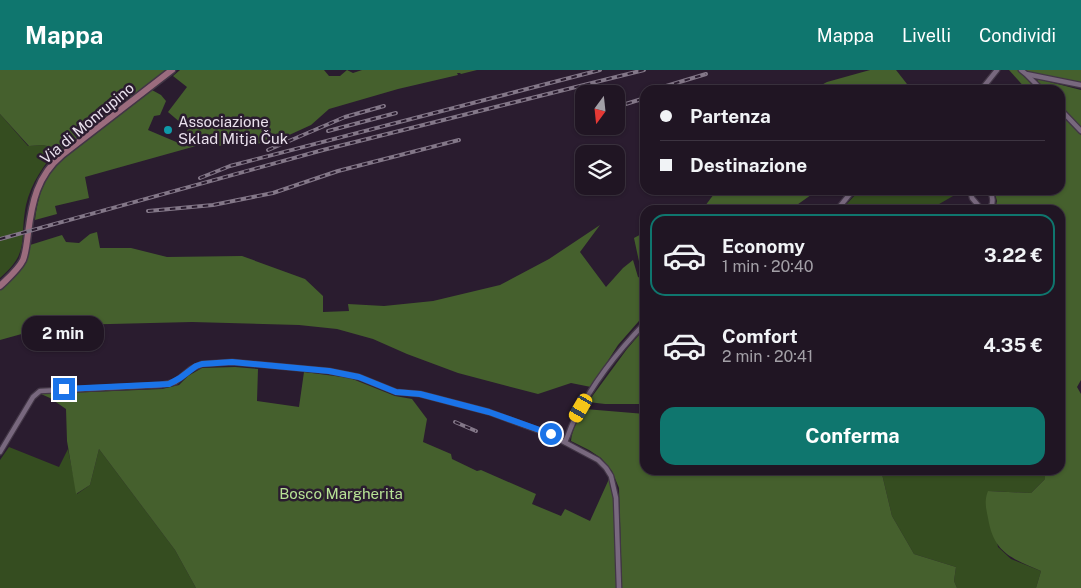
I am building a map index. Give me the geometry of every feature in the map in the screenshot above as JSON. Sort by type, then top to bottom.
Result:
[{"type":"main road","name":"Via di Monrupino","points":[[0,286],[22,261],[26,250],[34,196],[38,184],[47,170],[57,160],[172,70]]},
{"type":"street","points":[[1022,70],[1037,85]]},
{"type":"street","points":[[984,85],[994,71]]},
{"type":"street","points":[[1026,74],[1081,85]]},
{"type":"street","points":[[1065,114],[1081,131]]},
{"type":"street","points":[[841,205],[849,195]]},
{"type":"street","points":[[565,442],[584,402],[624,346],[640,328]]},
{"type":"street","points":[[0,452],[40,391],[162,385],[175,382],[191,369],[202,364],[232,362],[329,371],[359,377],[396,392],[420,394],[489,412],[546,432],[598,460],[606,468],[613,481],[616,498],[619,588]]},
{"type":"street","points":[[0,440],[4,445]]},
{"type":"green space","points":[[0,70],[166,70],[44,164],[58,148],[42,145],[29,146],[0,114]]},
{"type":"green space","points":[[180,70],[324,70],[329,76],[340,76],[347,70],[353,73],[362,70],[477,70],[461,74],[457,73],[458,75],[398,89],[329,109],[311,125],[287,136],[253,145],[196,146],[85,177],[89,198],[55,206],[57,214],[35,220],[42,190],[57,164],[152,90],[161,95],[166,101],[160,115],[154,116],[148,130],[181,144],[188,129],[168,112],[187,87],[173,76]]},
{"type":"green space","points":[[870,70],[896,70],[908,85],[821,85]]},
{"type":"green space","points":[[1009,70],[1018,70],[1032,85],[1022,85]]},
{"type":"green space","points":[[1026,70],[1081,70],[1081,83],[1027,72]]},
{"type":"green space","points":[[1038,79],[1061,85],[1040,85],[1037,82]]},
{"type":"green space","points":[[1065,86],[1081,90],[1081,127],[1065,111]]},
{"type":"green space","points":[[0,114],[28,146],[42,145],[58,148],[31,189],[26,205],[20,252],[10,269],[0,278]]},
{"type":"green space","points":[[1065,118],[1081,135],[1081,380],[1077,387],[1081,394],[1081,588],[1036,588],[1041,571],[1006,553],[995,540],[991,530],[986,501],[988,491],[1031,493],[1045,479],[1045,475],[1065,475],[1065,205],[996,205],[995,195],[1065,195]]},
{"type":"green space","points":[[713,195],[811,195],[797,205],[706,205]]},
{"type":"green space","points":[[855,195],[953,196],[937,205],[846,205]]},
{"type":"green space","points":[[600,225],[580,252],[606,287],[633,260],[638,277],[640,278],[640,320],[618,345],[591,387],[571,383],[538,394],[458,373],[373,339],[337,329],[299,325],[192,322],[69,325],[36,330],[0,340],[0,290],[24,266],[30,245],[62,235],[66,242],[79,243],[90,234],[97,232],[100,248],[131,248],[167,257],[242,256],[305,279],[323,296],[323,312],[349,311],[348,304],[384,306],[433,301],[500,285],[549,259]]},
{"type":"green space","points":[[640,235],[640,266],[634,238]]},
{"type":"green space","points":[[640,334],[640,404],[588,402]]},
{"type":"green space","name":"Bosco Margherita","points":[[235,367],[258,369],[257,401],[299,407],[304,372],[350,378],[395,396],[412,399],[427,419],[423,442],[451,454],[452,459],[477,471],[481,470],[536,494],[532,504],[561,516],[565,509],[590,521],[609,479],[616,519],[617,588],[196,588],[175,550],[99,449],[90,485],[76,494],[67,441],[66,409],[41,394],[162,389],[179,385],[188,376],[202,368]]},
{"type":"green space","points":[[585,409],[640,414],[640,475],[882,475],[892,516],[914,554],[956,567],[954,581],[957,588],[622,588],[619,488],[612,471],[601,458],[571,441],[578,421]]},
{"type":"green space","points":[[9,447],[59,467],[68,449],[77,494],[90,485],[99,449],[175,550],[196,588],[0,588],[0,460]]},
{"type":"green space","points":[[882,475],[1045,475],[1045,479],[1031,493],[988,491],[998,547],[1011,559],[1041,571],[1036,588],[957,588],[954,581],[956,567],[914,554],[892,516]]},
{"type":"railway","points":[[200,178],[230,166],[600,70]]},
{"type":"railway","points":[[0,239],[323,150],[644,70]]},
{"type":"railway","points":[[670,85],[706,74]]},
{"type":"railway","points":[[625,104],[640,100]]},
{"type":"railway","points":[[268,150],[345,117],[384,106]]},
{"type":"railway","points":[[328,131],[396,113]]},
{"type":"railway","points":[[148,211],[213,205],[273,193],[338,171],[459,140]]},
{"type":"railway","points":[[455,422],[476,431]]},
{"type":"place","name":"Associazione Sklad Mitja Čuk","points":[[168,130]]},
{"type":"route","points":[[64,389],[169,384],[202,364],[232,362],[311,369],[359,377],[396,392],[420,394],[479,409],[551,434]]}]
